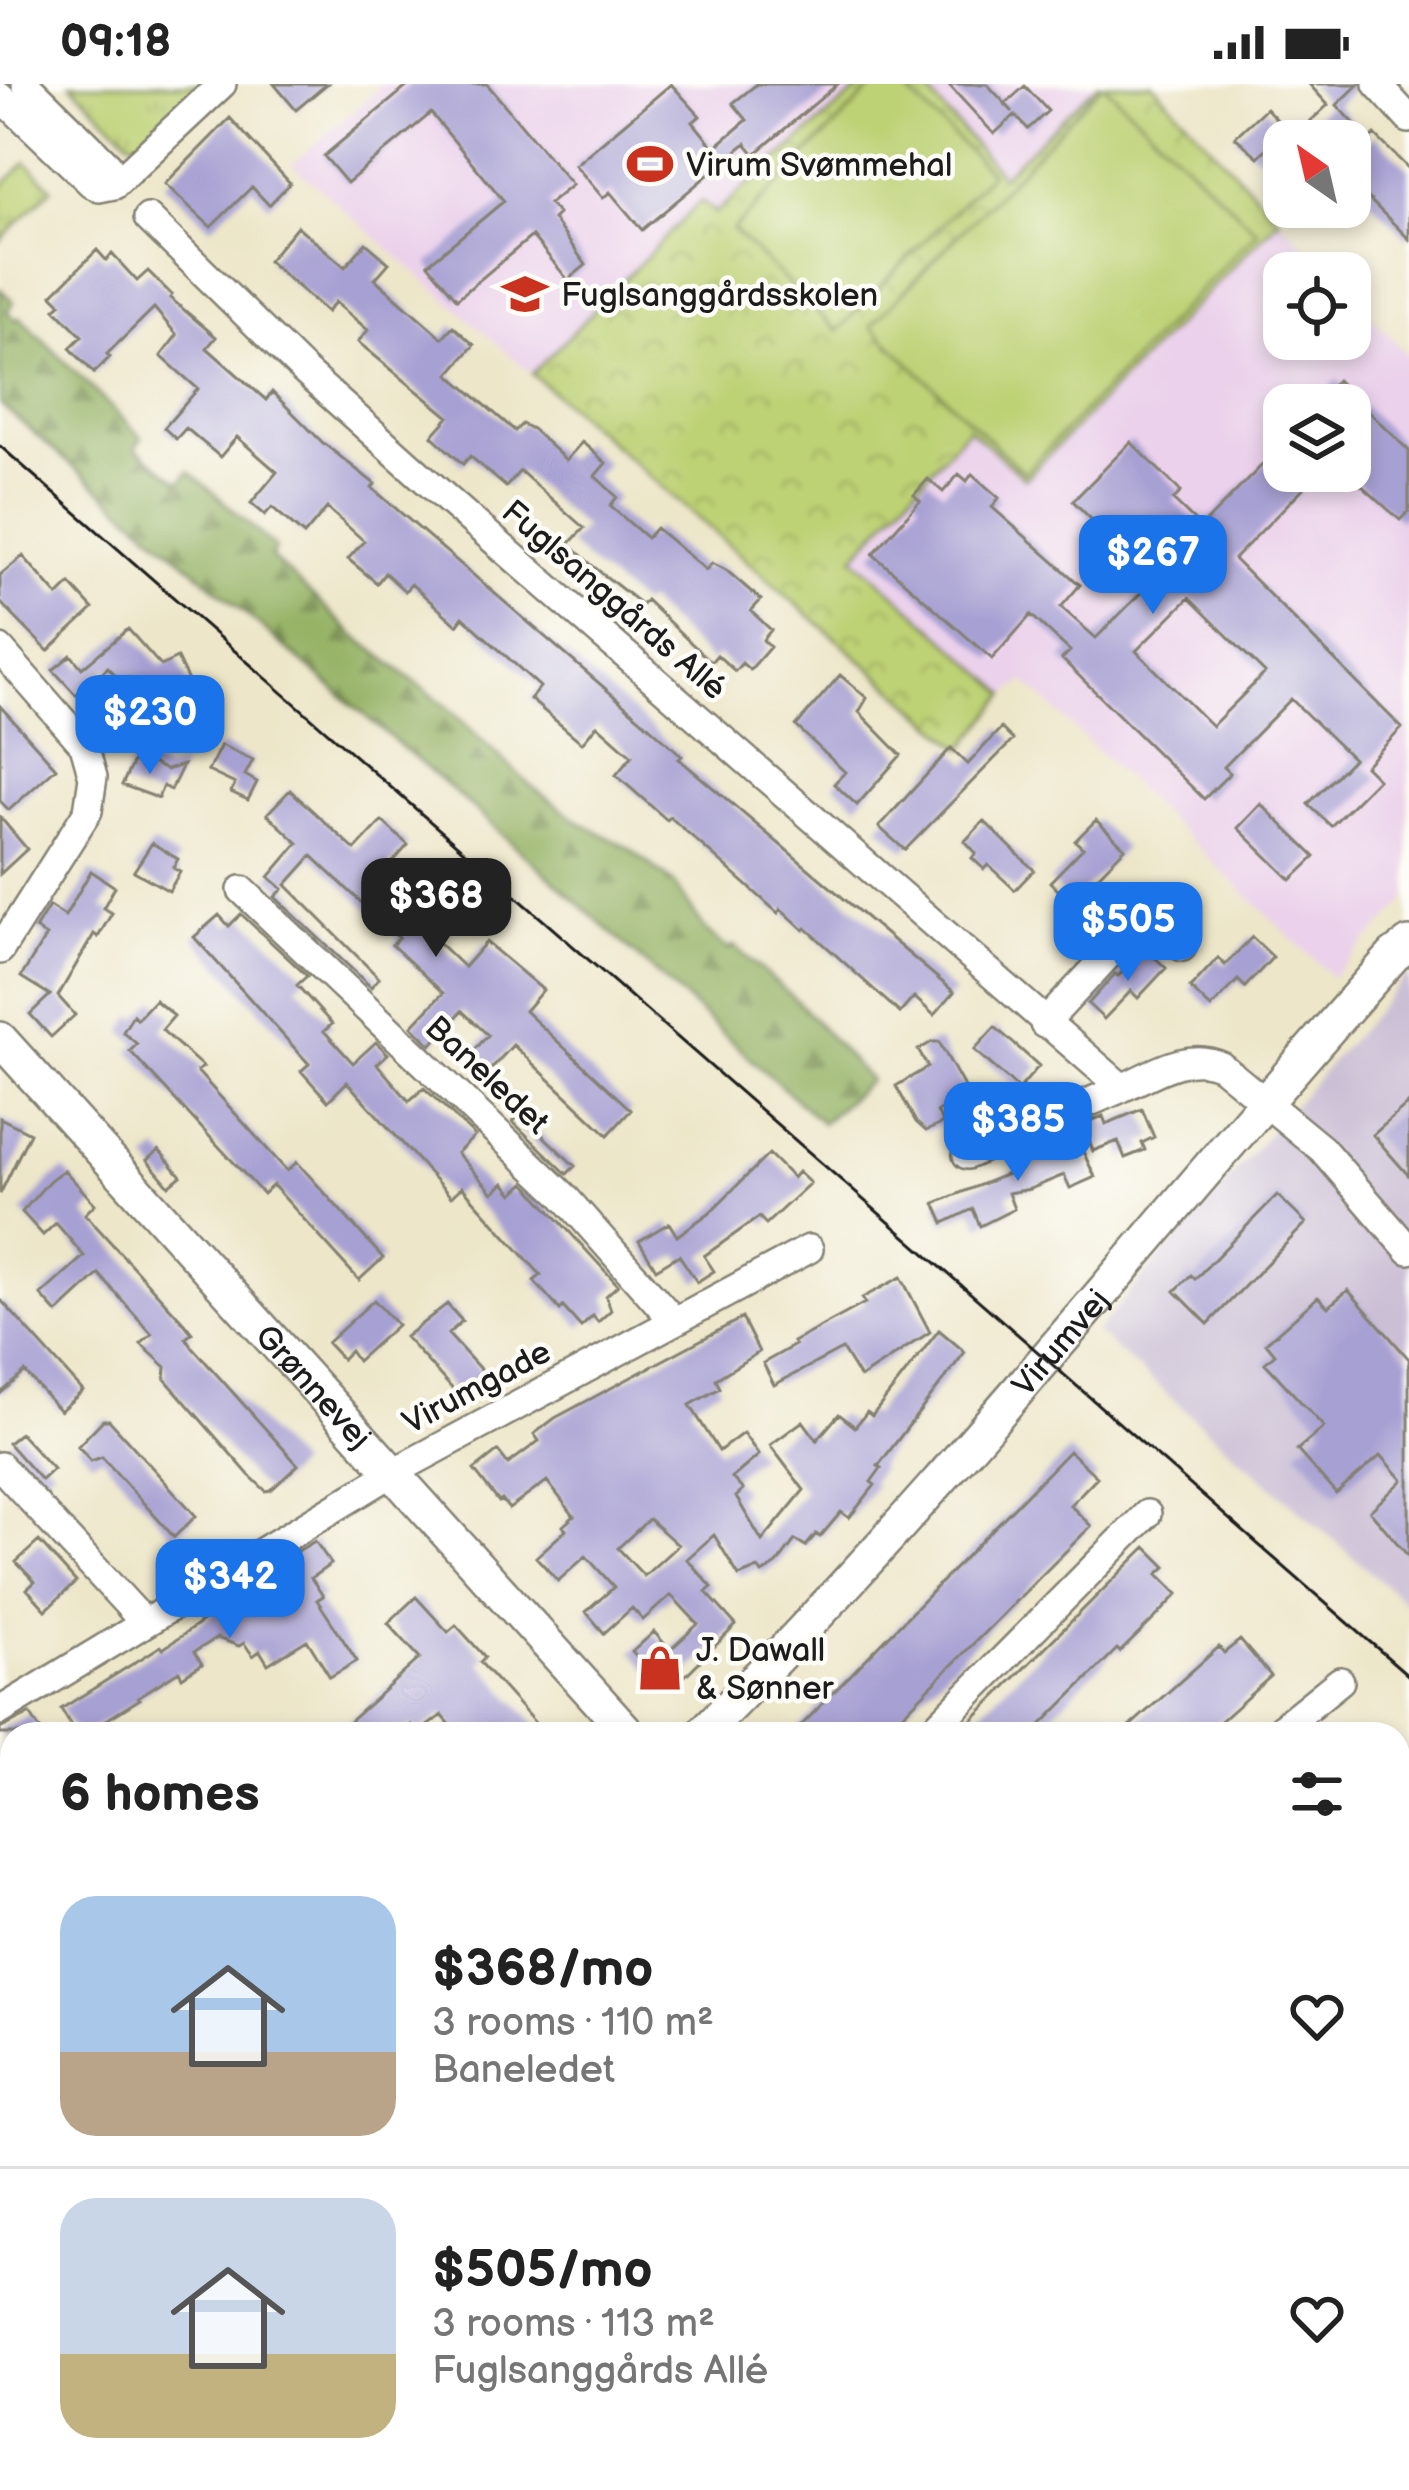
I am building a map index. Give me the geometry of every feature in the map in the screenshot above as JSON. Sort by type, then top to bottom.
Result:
[{"type":"street","points":[[26,84],[108,166],[114,185]]},
{"type":"street","points":[[0,96],[99,188],[114,185],[222,84]]},
{"type":"street","points":[[1376,84],[1409,119]]},
{"type":"street","name":"Fuglsanggårds Allé","points":[[148,218],[304,371],[431,485],[1122,1088]]},
{"type":"street","points":[[0,649],[84,745],[92,777],[88,811],[0,950]]},
{"type":"street","name":"Baneledet","points":[[242,890],[562,1194],[674,1321]]},
{"type":"street","points":[[1044,1024],[1124,938],[1155,929],[1182,947]]},
{"type":"street","name":"Virumvej","points":[[714,1722],[832,1600],[1264,1100],[1409,944]]},
{"type":"street","name":"Grønnevej","points":[[0,1039],[618,1722]]},
{"type":"street","points":[[978,1142],[1182,1062],[1209,1060],[1322,1149],[1409,1250]]},
{"type":"street","name":"Virumgade","points":[[0,1711],[392,1473],[809,1249]]},
{"type":"street","points":[[0,1466],[143,1621]]},
{"type":"street","points":[[941,1722],[1147,1514]]},
{"type":"street","points":[[1289,1722],[1340,1681]]},
{"type":"shaded area","name":"Fuglsanggårdsskolen","points":[[374,84],[865,84],[715,214],[700,201],[532,374],[292,164],[378,90]]},
{"type":"shaded area","points":[[921,84],[1098,84],[1002,176]]},
{"type":"shaded area","points":[[1270,228],[1288,228],[1310,252],[1263,252],[1263,360],[1371,360],[1371,316],[1409,356],[1408,893],[1404,903],[1332,977],[1025,681],[1007,694],[854,558],[968,428],[1025,478]]},
{"type":"shaded area","points":[[1409,973],[1409,1606],[1096,1332]]},
{"type":"green space","points":[[71,84],[200,84],[140,141],[130,141]]},
{"type":"green space","points":[[865,84],[921,84],[1002,176],[1098,84],[1153,84],[1263,202],[1263,228],[1270,228],[1025,479],[968,428],[854,557],[1007,694],[963,749],[532,374],[701,201],[715,213]]},
{"type":"green space","points":[[876,84],[900,84],[991,173],[837,331],[733,230]]},
{"type":"green space","points":[[1103,84],[1257,231],[1024,473],[871,326]]},
{"type":"green space","points":[[26,162],[52,188],[0,241],[0,189]]},
{"type":"green space","points":[[0,289],[14,302],[7,311],[16,320],[20,317],[142,438],[135,448],[180,482],[189,471],[276,548],[271,557],[354,635],[446,706],[531,786],[578,821],[629,848],[674,883],[707,932],[729,950],[734,946],[798,1002],[870,1081],[822,1123],[472,807],[0,404]]},
{"type":"building","points":[[274,84],[327,84],[296,110]]},
{"type":"building","points":[[410,84],[487,84],[572,185],[549,204],[558,214],[553,219],[586,265],[568,280],[532,236],[457,299],[428,264],[504,201],[431,113],[347,183],[324,156]]},
{"type":"building","points":[[671,84],[700,116],[693,122],[714,148],[747,120],[733,103],[757,84],[838,84],[755,154],[746,143],[642,230],[610,192],[603,198],[575,165]]},
{"type":"building","points":[[948,84],[987,84],[1005,104],[1025,86],[1048,111],[1028,129],[1015,115],[994,134]]},
{"type":"building","points":[[1309,84],[1359,84],[1337,105],[1351,120],[1312,120],[1328,105]]},
{"type":"building","points":[[1266,108],[1277,120],[1263,120],[1263,152],[1258,157],[1235,137]]},
{"type":"building","points":[[230,118],[290,183],[269,205],[252,187],[211,227],[165,184]]},
{"type":"building","points":[[1375,135],[1409,169],[1409,239],[1371,201],[1371,139]]},
{"type":"building","points":[[297,226],[345,267],[366,243],[389,263],[375,279],[442,338],[453,326],[474,345],[449,374],[515,431],[522,424],[532,429],[566,460],[582,442],[606,463],[595,476],[617,497],[610,506],[647,538],[656,528],[706,570],[712,563],[726,570],[761,600],[751,611],[771,630],[763,640],[770,647],[750,670],[742,663],[735,671],[717,655],[711,662],[646,600],[642,605],[594,567],[569,544],[584,528],[520,471],[506,487],[470,456],[463,464],[432,436],[449,417],[358,342],[368,330],[335,302],[327,312],[268,261]]},
{"type":"building","points":[[97,250],[106,260],[112,254],[137,281],[148,271],[170,298],[216,337],[207,348],[266,400],[272,392],[323,443],[375,484],[372,488],[649,726],[682,756],[679,759],[954,992],[934,1015],[914,997],[900,1013],[806,928],[781,909],[778,913],[670,817],[667,820],[616,775],[632,756],[597,725],[582,743],[530,699],[540,687],[463,617],[457,625],[411,584],[405,591],[385,573],[377,583],[348,559],[364,541],[327,508],[304,535],[272,507],[265,515],[251,503],[277,472],[237,437],[220,457],[186,428],[176,439],[164,428],[198,389],[161,356],[177,335],[154,308],[94,373],[70,348],[82,336],[55,309],[61,304],[52,295]]},
{"type":"building","points":[[1371,414],[1409,451],[1409,511],[1400,520],[1369,492]]},
{"type":"building","points":[[1131,442],[1181,492],[1173,500],[1201,527],[1263,464],[1263,492],[1299,492],[1234,559],[1402,728],[1365,766],[1378,779],[1331,826],[1308,804],[1353,759],[1291,699],[1224,767],[1230,773],[1204,799],[1062,659],[1070,651],[1031,615],[992,659],[873,554],[920,501],[914,495],[928,479],[943,492],[959,474],[967,481],[972,474],[999,498],[992,507],[1080,585],[1061,607],[1096,638],[1162,572],[1132,542],[1123,551],[1073,501]],"holes":[[[1189,598],[1265,673],[1212,726],[1136,651]]]},
{"type":"building","points":[[23,556],[58,596],[70,584],[93,609],[48,651],[0,602],[0,575]]},
{"type":"building","points":[[128,629],[161,666],[177,658],[197,700],[149,723],[128,678],[123,683],[108,667],[76,695],[53,670],[71,655],[82,668]]},
{"type":"building","points":[[840,675],[867,698],[859,712],[901,755],[857,805],[834,784],[845,772],[796,726]]},
{"type":"building","points":[[0,706],[56,768],[9,810],[0,801]]},
{"type":"building","points":[[1001,728],[1013,740],[905,850],[879,827],[951,748],[968,764]]},
{"type":"building","points":[[221,745],[253,760],[245,775],[257,782],[248,800],[231,792],[235,784],[208,771]]},
{"type":"building","points":[[136,755],[166,770],[183,765],[171,790],[163,786],[158,798],[122,785]]},
{"type":"building","points":[[290,790],[355,850],[382,821],[408,845],[381,875],[405,898],[399,905],[464,967],[486,942],[543,990],[525,1011],[631,1110],[608,1135],[513,1045],[489,1071],[471,1054],[488,1035],[462,1011],[431,1045],[412,1026],[443,993],[392,945],[399,938],[312,856],[286,885],[379,978],[371,987],[275,897],[283,889],[269,877],[298,843],[267,814]]},
{"type":"building","points":[[1261,804],[1315,857],[1291,880],[1238,828]]},
{"type":"building","points":[[0,817],[27,849],[0,874]]},
{"type":"building","points":[[1096,820],[1125,848],[1071,903],[1050,882],[1083,848],[1075,841]]},
{"type":"building","points":[[984,821],[1034,870],[1015,890],[988,865],[984,869],[972,858],[976,853],[965,841]]},
{"type":"building","points":[[152,843],[178,859],[173,868],[180,872],[169,891],[134,871]]},
{"type":"building","points":[[91,871],[115,887],[103,908],[112,913],[98,937],[94,934],[58,996],[75,1015],[51,1037],[30,1014],[50,995],[21,977],[46,936],[35,929],[49,906],[65,916]]},
{"type":"building","points":[[241,914],[307,976],[297,985],[332,1024],[324,1031],[353,1063],[376,1042],[388,1054],[377,1064],[409,1101],[424,1088],[475,1136],[457,1153],[493,1193],[504,1183],[513,1194],[525,1183],[618,1285],[606,1296],[611,1310],[598,1322],[593,1316],[581,1327],[563,1307],[560,1310],[534,1281],[541,1275],[462,1187],[451,1197],[347,1082],[328,1101],[301,1071],[309,1064],[194,937],[219,915],[229,926]]},
{"type":"building","points":[[1252,937],[1273,957],[1245,987],[1238,980],[1211,1008],[1190,988],[1218,958],[1225,965]]},
{"type":"building","points":[[1147,950],[1166,968],[1138,998],[1131,991],[1104,1019],[1088,1004],[1115,974]]},
{"type":"building","points":[[155,1000],[174,1016],[162,1030],[203,1067],[197,1071],[287,1171],[297,1162],[383,1258],[359,1280],[273,1185],[263,1194],[130,1051],[137,1044],[123,1032],[133,1015],[137,1019]]},
{"type":"building","points":[[995,1027],[1039,1066],[1019,1089],[974,1050]]},
{"type":"building","points":[[939,1042],[968,1094],[937,1112],[943,1123],[926,1131],[896,1086],[928,1067],[918,1050]]},
{"type":"building","points":[[1409,1103],[1409,1176],[1373,1135]]},
{"type":"building","points":[[1142,1109],[1154,1137],[1142,1143],[1145,1150],[1125,1158],[1118,1141],[1093,1151],[1083,1124],[1103,1116],[1106,1124]]},
{"type":"building","points":[[520,1114],[575,1166],[567,1174],[513,1122]]},
{"type":"building","points":[[0,1118],[30,1133],[0,1194]]},
{"type":"building","points":[[1078,1141],[1095,1177],[1070,1188],[1064,1175],[1008,1193],[1014,1209],[980,1226],[973,1209],[944,1223],[935,1203],[1020,1169],[1018,1166],[1055,1147],[1057,1151]]},
{"type":"building","points":[[159,1150],[181,1176],[169,1186],[147,1160]]},
{"type":"building","points":[[769,1154],[793,1178],[798,1172],[810,1183],[766,1224],[759,1217],[704,1256],[714,1271],[697,1282],[679,1255],[656,1269],[639,1241],[669,1223],[677,1236],[709,1213]]},
{"type":"building","points":[[64,1170],[95,1204],[85,1214],[184,1323],[192,1333],[186,1338],[193,1348],[298,1465],[271,1490],[266,1491],[249,1475],[165,1379],[166,1367],[141,1344],[152,1334],[99,1274],[57,1313],[41,1295],[84,1256],[56,1223],[43,1235],[22,1212]]},
{"type":"building","points":[[1277,1195],[1306,1223],[1208,1324],[1175,1291],[1191,1275],[1195,1279]]},
{"type":"building","points":[[901,1277],[930,1332],[860,1378],[842,1349],[774,1385],[763,1363]]},
{"type":"building","points":[[1348,1290],[1409,1359],[1409,1557],[1370,1511],[1403,1480],[1381,1455],[1336,1494],[1297,1450],[1324,1427],[1265,1363],[1275,1354],[1266,1343],[1318,1297],[1328,1307]]},
{"type":"building","points":[[0,1299],[83,1391],[60,1411],[25,1372],[0,1394]]},
{"type":"building","points":[[374,1300],[397,1325],[357,1361],[350,1351],[342,1359],[327,1343]]},
{"type":"building","points":[[447,1304],[462,1321],[448,1334],[491,1381],[475,1396],[467,1388],[459,1396],[405,1337]]},
{"type":"building","points":[[742,1318],[759,1352],[716,1379],[720,1388],[690,1405],[719,1451],[743,1433],[759,1455],[732,1478],[743,1490],[736,1497],[762,1541],[804,1490],[770,1445],[803,1421],[817,1440],[839,1414],[855,1427],[867,1412],[872,1416],[939,1330],[965,1352],[878,1466],[871,1482],[875,1485],[849,1518],[841,1512],[806,1546],[795,1540],[777,1564],[762,1574],[758,1568],[739,1576],[714,1535],[687,1559],[712,1587],[706,1592],[736,1625],[677,1684],[661,1684],[632,1652],[654,1632],[670,1650],[698,1624],[671,1595],[643,1620],[632,1608],[604,1633],[586,1612],[614,1587],[586,1556],[558,1581],[536,1557],[566,1530],[563,1526],[574,1516],[547,1481],[509,1509],[474,1470],[498,1451],[508,1464],[539,1441],[534,1434],[555,1418]],"holes":[[[649,1519],[678,1545],[644,1576],[618,1548]]]},
{"type":"building","points":[[103,1420],[109,1420],[196,1516],[174,1537],[102,1457],[91,1461],[78,1446]]},
{"type":"building","points":[[20,1433],[53,1469],[41,1480],[8,1443]]},
{"type":"building","points":[[1069,1451],[1097,1477],[1070,1505],[1091,1526],[895,1722],[805,1722]]},
{"type":"building","points":[[39,1541],[76,1582],[46,1610],[27,1589],[35,1582],[16,1562]]},
{"type":"building","points":[[315,1541],[331,1564],[311,1578],[323,1596],[317,1600],[357,1661],[330,1677],[307,1640],[268,1664],[260,1651],[253,1656],[244,1643],[239,1646],[217,1638],[194,1652],[202,1664],[182,1677],[179,1671],[103,1722],[69,1722],[61,1709],[163,1649],[234,1599],[242,1611],[285,1582],[274,1565]]},
{"type":"building","points":[[1146,1547],[1166,1567],[1158,1574],[1178,1594],[1044,1722],[970,1722]]},
{"type":"building","points":[[416,1597],[448,1632],[456,1625],[485,1657],[480,1662],[534,1722],[448,1722],[442,1715],[433,1722],[349,1722],[420,1658],[388,1623]]},
{"type":"building","points":[[1240,1640],[1271,1676],[1219,1722],[1135,1722],[1219,1647],[1224,1653]]},
{"type":"tram line","points":[[0,446],[1409,1676]]},
{"type":"place","name":"Virum Svømmehal","points":[[650,164]]},
{"type":"place","name":"Fuglsanggårdsskolen","points":[[525,294]]},
{"type":"place","name":"J. Dawall & Sønner","points":[[660,1668]]}]
